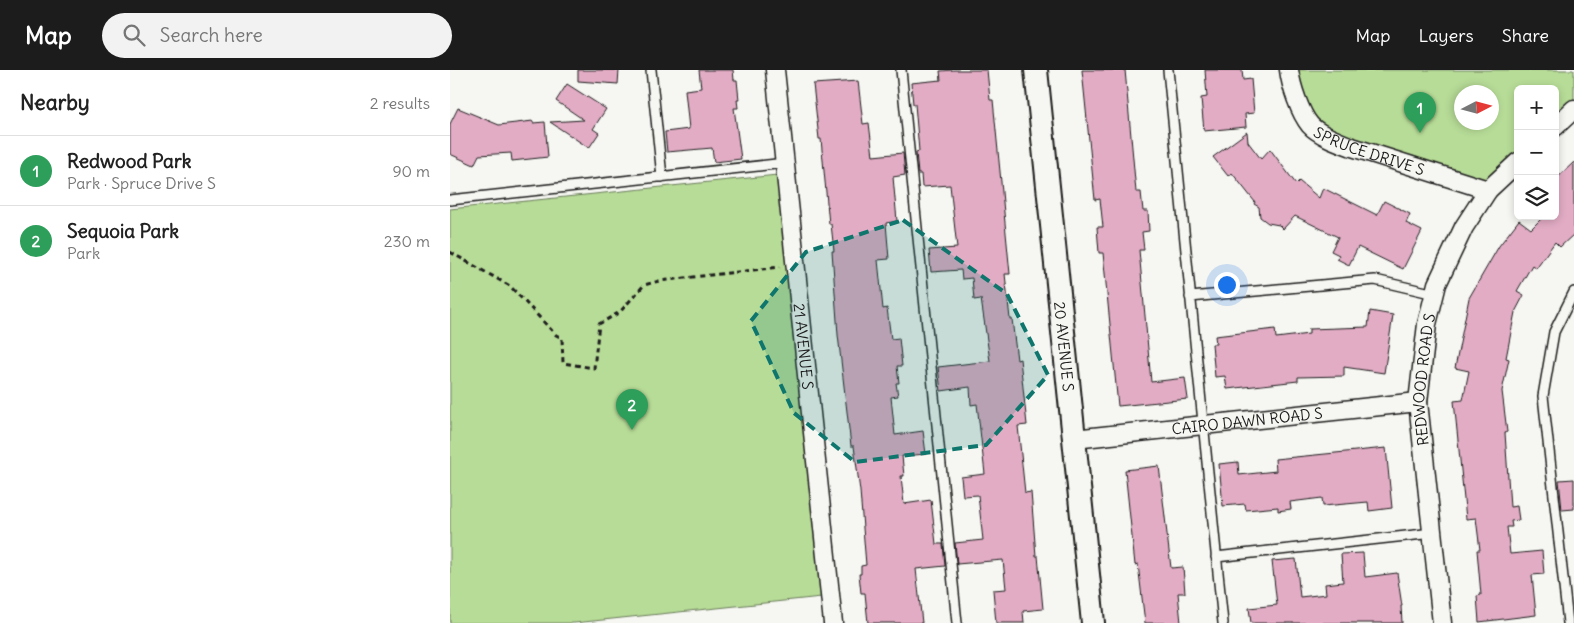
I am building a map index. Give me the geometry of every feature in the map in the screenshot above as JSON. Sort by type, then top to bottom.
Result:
[{"type":"street","name":"21 AVENUE S","points":[[775,70],[833,623]]},
{"type":"street","name":"20 AVENUE S","points":[[1036,70],[1093,623]]},
{"type":"street","name":"SPRUCE DRIVE S","points":[[1289,70],[1297,101],[1310,126],[1352,148],[1488,190]]},
{"type":"street","points":[[1559,123],[1574,109]]},
{"type":"street","name":"REDWOOD ROAD S","points":[[1442,623],[1418,402],[1427,324],[1437,284],[1464,227],[1488,190],[1514,166]]},
{"type":"street","name":"CAIRO DAWN ROAD S","points":[[1074,439],[1418,402]]},
{"type":"lane","points":[[651,70],[662,177]]},
{"type":"lane","points":[[902,70],[957,623]]},
{"type":"lane","points":[[1168,70],[1223,623]]},
{"type":"lane","points":[[450,200],[786,163]]},
{"type":"lane","points":[[1190,297],[1375,280],[1435,294]]},
{"type":"lane","points":[[1568,623],[1543,396],[1554,332],[1574,292]]},
{"type":"lane","points":[[1216,557],[1433,533]]},
{"type":"path","points":[[450,252],[510,286],[556,335],[562,338],[563,364],[594,368],[599,324],[620,312],[644,285],[659,281],[796,265]]},
{"type":"highlighted area","points":[[903,220],[1007,294],[1048,375],[986,445],[855,462],[794,413],[751,321],[806,252]]},
{"type":"green space","points":[[1289,70],[1574,70],[1574,109],[1559,123],[1559,85],[1514,85],[1514,166],[1488,190],[1311,126]]},
{"type":"green space","points":[[787,174],[831,596],[574,623],[450,623],[450,209]]},
{"type":"building","points":[[578,70],[619,70],[618,84],[578,81]]},
{"type":"building","points":[[699,70],[733,70],[734,80],[737,80],[739,100],[737,100],[738,108],[734,108],[741,159],[714,162],[712,148],[667,152],[665,132],[689,129],[685,90],[701,88]]},
{"type":"building","points":[[987,70],[990,100],[993,100],[1010,274],[1005,274],[1017,360],[1020,359],[1027,425],[1018,426],[1025,493],[1031,492],[1036,556],[1038,556],[1043,609],[1023,611],[1024,623],[996,623],[993,590],[1006,589],[1003,560],[957,564],[955,543],[983,540],[978,495],[963,496],[961,477],[985,474],[977,404],[971,405],[970,387],[941,391],[938,367],[990,361],[981,299],[974,300],[972,278],[962,279],[961,270],[931,272],[929,250],[957,248],[950,185],[922,187],[921,174],[918,174],[916,152],[919,151],[915,104],[913,104],[911,83],[941,80],[940,71]]},
{"type":"building","points":[[1082,70],[1125,70],[1136,192],[1141,192],[1143,211],[1148,211],[1149,231],[1142,232],[1144,250],[1139,250],[1151,382],[1185,378],[1188,399],[1118,406],[1103,253],[1099,253],[1097,227],[1103,227],[1100,199],[1095,200]]},
{"type":"building","points":[[1205,70],[1242,70],[1243,80],[1251,79],[1254,113],[1245,114],[1246,127],[1204,131],[1201,98],[1207,97]]},
{"type":"building","points":[[858,81],[863,124],[869,123],[873,156],[903,153],[905,175],[893,177],[897,221],[886,223],[889,259],[878,260],[883,309],[887,308],[891,339],[899,338],[902,366],[897,366],[899,383],[896,383],[898,396],[891,397],[895,435],[923,431],[926,454],[902,456],[904,476],[901,476],[904,504],[931,500],[936,544],[943,544],[945,566],[916,569],[922,623],[868,623],[865,593],[861,593],[859,574],[861,574],[861,566],[866,565],[860,491],[854,446],[851,446],[838,335],[832,251],[834,251],[831,224],[829,224],[821,139],[819,139],[813,84]]},
{"type":"building","points":[[567,84],[606,109],[593,129],[599,133],[589,148],[550,122],[584,120],[556,101]]},
{"type":"building","points":[[458,108],[499,125],[533,121],[533,123],[545,122],[548,157],[512,161],[511,153],[479,155],[474,165],[450,154],[450,124]]},
{"type":"building","points":[[1247,132],[1248,142],[1261,159],[1270,149],[1296,184],[1299,181],[1319,198],[1323,188],[1377,215],[1384,201],[1410,214],[1406,223],[1422,231],[1403,269],[1358,247],[1349,265],[1337,259],[1339,255],[1331,251],[1338,237],[1295,216],[1283,229],[1279,225],[1268,223],[1260,217],[1259,207],[1254,204],[1255,202],[1232,173],[1228,176],[1213,157]]},
{"type":"building","points":[[1574,162],[1574,234],[1560,247],[1555,242],[1536,268],[1532,265],[1517,291],[1524,295],[1515,312],[1506,358],[1509,359],[1502,391],[1507,432],[1505,433],[1510,507],[1517,506],[1519,520],[1511,521],[1512,527],[1507,527],[1510,554],[1542,551],[1544,574],[1532,575],[1536,615],[1479,622],[1477,596],[1481,595],[1477,550],[1480,550],[1476,518],[1466,519],[1454,401],[1463,400],[1469,371],[1455,368],[1469,298],[1499,246],[1519,220],[1531,229],[1540,220],[1559,220],[1559,176]]},
{"type":"building","points":[[1370,311],[1393,315],[1384,373],[1344,367],[1344,376],[1298,377],[1298,381],[1227,389],[1225,376],[1215,377],[1212,344],[1216,344],[1215,336],[1275,329],[1276,338],[1309,334],[1309,329],[1368,327]]},
{"type":"building","points":[[1386,448],[1392,508],[1369,511],[1368,502],[1323,506],[1322,498],[1290,502],[1291,509],[1278,511],[1278,507],[1246,510],[1245,504],[1223,506],[1219,464],[1238,462],[1239,475],[1276,471],[1275,459]]},
{"type":"building","points":[[1159,466],[1171,568],[1183,567],[1185,593],[1178,593],[1181,623],[1145,623],[1138,564],[1135,565],[1125,470]]},
{"type":"building","points":[[1574,479],[1574,509],[1562,510],[1559,480]]},
{"type":"building","points":[[1363,553],[1365,577],[1397,573],[1402,606],[1402,623],[1251,623],[1249,608],[1277,605],[1272,561],[1296,559],[1300,597],[1326,594],[1325,584],[1343,582],[1341,554]]},
{"type":"place","name":"Redwood Park","points":[[1420,133]]},
{"type":"place","name":"Sequoia Park","points":[[632,430]]}]
